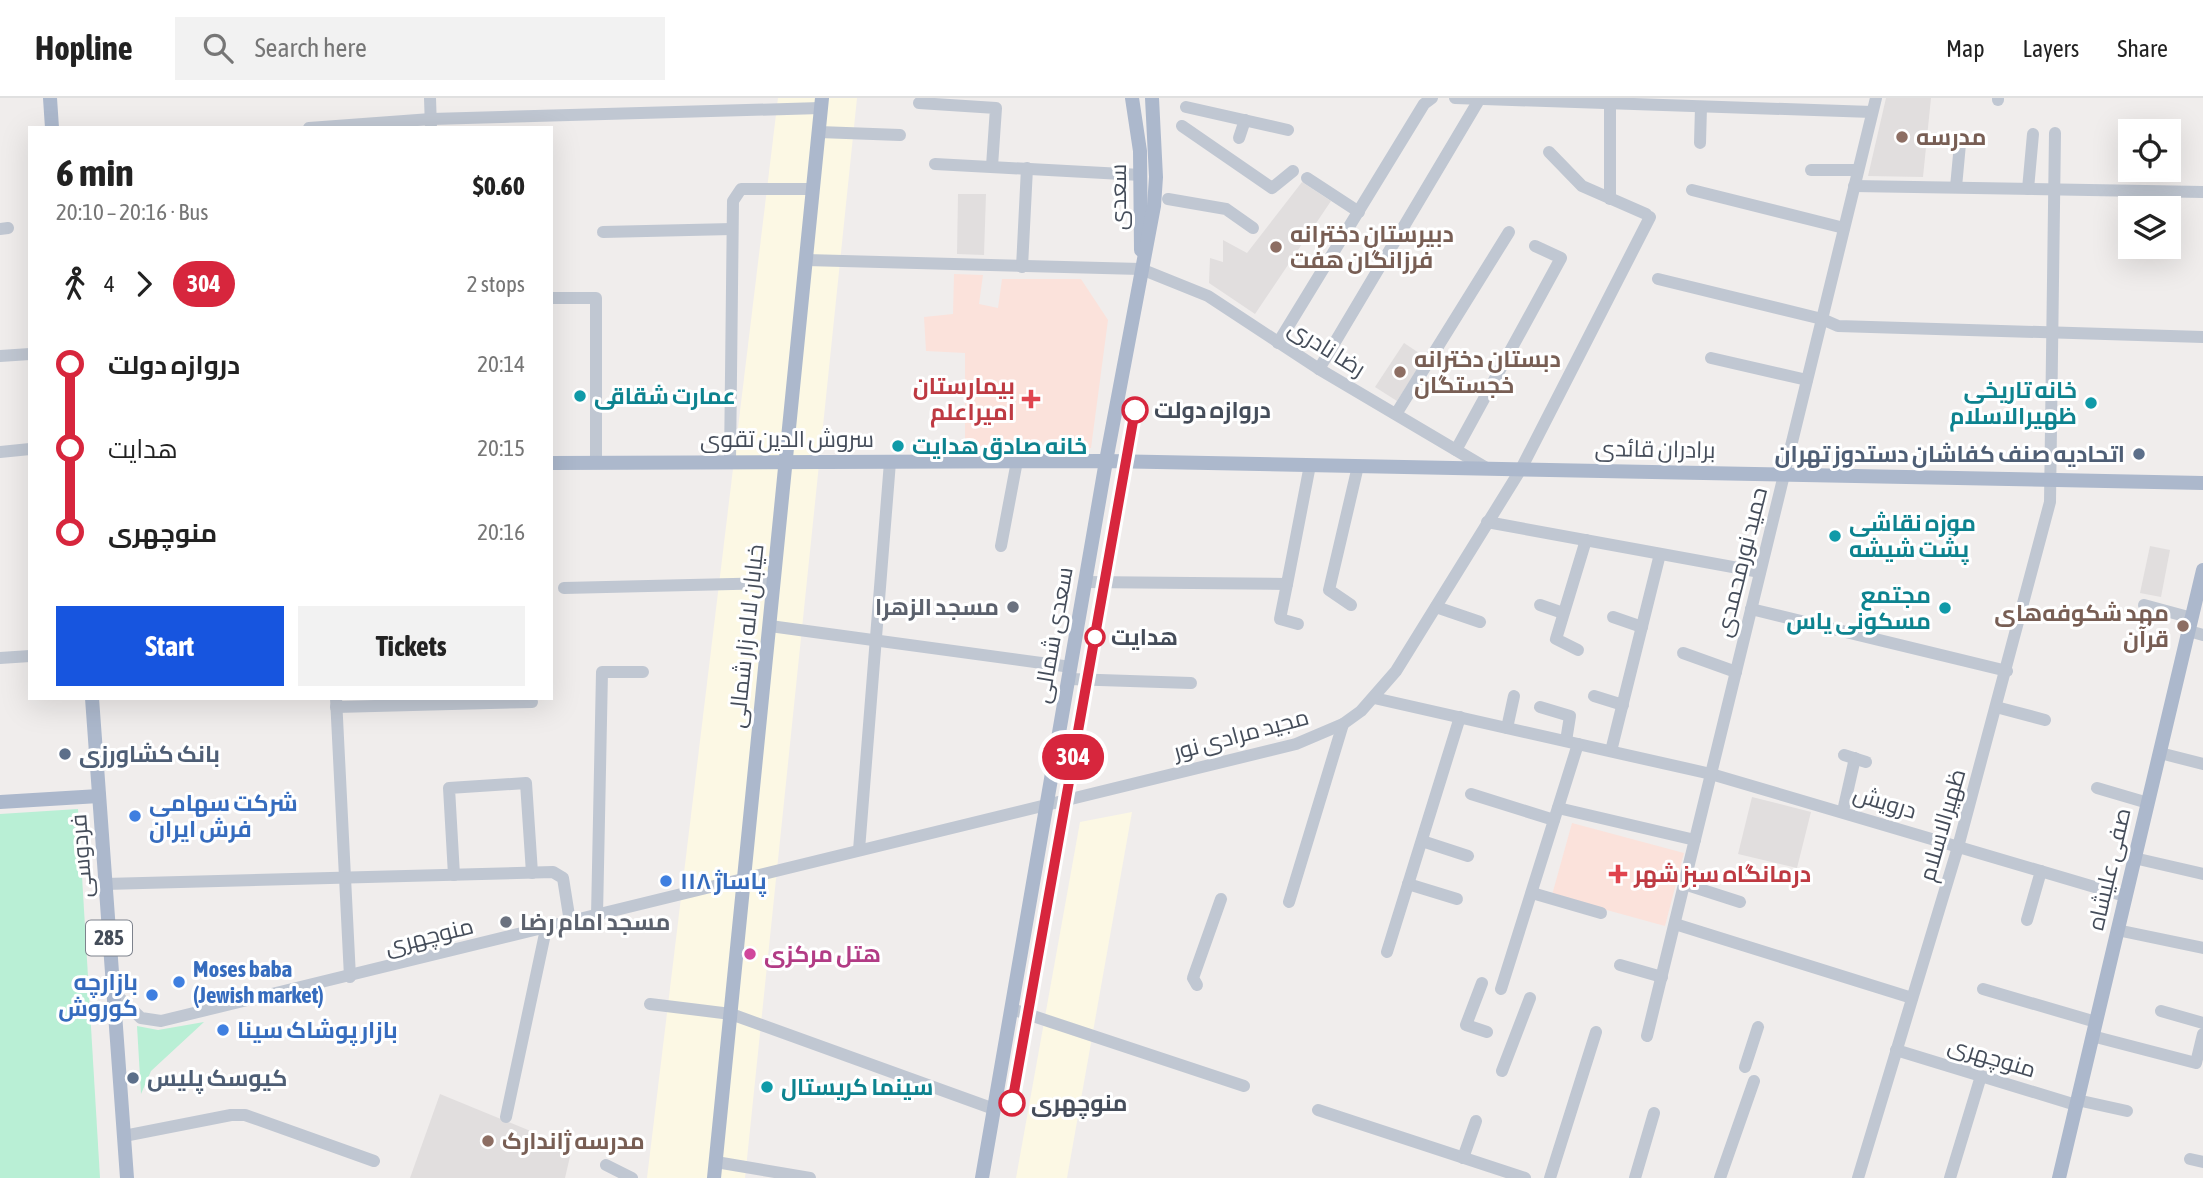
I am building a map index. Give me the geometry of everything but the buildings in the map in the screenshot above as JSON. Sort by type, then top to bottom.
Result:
[{"type":"main road","points":[[50,98],[52,126]]},
{"type":"main road","name":"سعدی","points":[[1131,98],[1141,175],[1138,208],[1141,269]]},
{"type":"main road","name":"سعدی شمالی","points":[[982,1178],[1106,461],[1154,206],[1156,177],[1152,98]]},
{"type":"main road","name":"خیابان لاله زار شمالی","points":[[715,1178],[822,103]]},
{"type":"main road","name":"سعدی","points":[[1141,269],[1156,246]]},
{"type":"main road","name":"برادران قائدی","points":[[1106,461],[2203,483]]},
{"type":"main road","name":"سروش الدین تقوی","points":[[553,463],[1106,461]]},
{"type":"main road","name":"صفی علیشاه","points":[[2059,1178],[2160,753],[2194,628],[2203,570]]},
{"type":"main road","name":"فردوسی","points":[[92,700],[127,1178]]},
{"type":"main road","points":[[0,802],[99,796]]},
{"type":"street","points":[[430,98],[431,123]]},
{"type":"street","points":[[1455,98],[1701,107],[1767,104],[1872,112]]},
{"type":"street","name":"حمید نورمحمدی","points":[[1647,1036],[1876,98]]},
{"type":"street","points":[[1319,369],[1479,100]]},
{"type":"street","points":[[1278,343],[1428,101]]},
{"type":"street","points":[[1549,152],[1576,182],[1610,199],[1611,102]]},
{"type":"street","points":[[358,126],[822,103]]},
{"type":"street","points":[[919,103],[996,108],[992,166]]},
{"type":"street","points":[[1186,107],[1288,130]]},
{"type":"street","points":[[1700,143],[1701,107]]},
{"type":"street","points":[[1239,138],[1245,120]]},
{"type":"street","points":[[1182,126],[1272,188],[1293,170]]},
{"type":"street","points":[[819,132],[900,135]]},
{"type":"street","name":"ظهیرالاسلام","points":[[1858,1178],[1958,847],[2050,502],[2055,133]]},
{"type":"street","points":[[2028,188],[2033,134]]},
{"type":"street","points":[[1955,187],[1960,144]]},
{"type":"street","points":[[935,164],[1141,175]]},
{"type":"street","points":[[1022,267],[1027,168]]},
{"type":"street","points":[[1811,170],[1858,170]]},
{"type":"street","points":[[1307,178],[1359,212]]},
{"type":"street","points":[[1854,186],[2203,192]]},
{"type":"street","points":[[730,462],[733,201],[741,189],[813,189]]},
{"type":"street","points":[[1692,190],[1844,228]]},
{"type":"street","points":[[1168,199],[1226,209],[1253,228]]},
{"type":"street","name":"مجید مرادی نور","points":[[1048,803],[1296,744],[1343,724],[1374,698],[1396,671],[1521,470],[1648,216],[1610,199]]},
{"type":"street","points":[[604,232],[732,229]]},
{"type":"street","points":[[1396,414],[1509,232]]},
{"type":"street","points":[[1455,450],[1561,258],[1535,246]]},
{"type":"street","points":[[806,260],[1141,269]]},
{"type":"street","name":"رضا نادری","points":[[1141,269],[1208,296],[1319,369],[1488,469]]},
{"type":"street","points":[[1658,279],[1822,319],[1838,326],[2203,337]]},
{"type":"street","points":[[553,298],[596,298],[596,463]]},
{"type":"street","points":[[0,356],[28,354]]},
{"type":"street","points":[[1711,358],[1807,380]]},
{"type":"street","points":[[0,452],[28,449]]},
{"type":"street","points":[[1001,546],[1017,461]]},
{"type":"street","points":[[859,850],[890,462]]},
{"type":"street","points":[[1298,624],[1280,619],[1310,465]]},
{"type":"street","points":[[1351,605],[1329,590],[1358,466]]},
{"type":"street","points":[[1487,522],[1760,572]]},
{"type":"street","points":[[1578,650],[1556,639],[1586,540]]},
{"type":"street","points":[[1611,751],[1660,554]]},
{"type":"street","points":[[1085,582],[1287,584]]},
{"type":"street","points":[[564,588],[774,583]]},
{"type":"street","points":[[1540,605],[1563,613]]},
{"type":"street","points":[[2144,605],[2194,628]]},
{"type":"street","points":[[1436,607],[1480,622]]},
{"type":"street","points":[[1751,609],[2007,670]]},
{"type":"street","points":[[1613,617],[1642,627]]},
{"type":"street","points":[[770,626],[876,640],[1070,673],[1191,683]]},
{"type":"street","points":[[1683,653],[1736,673]]},
{"type":"street","points":[[0,658],[28,656]]},
{"type":"street","points":[[597,916],[602,673],[643,672]]},
{"type":"street","points":[[1507,728],[1514,696]]},
{"type":"street","points":[[1594,696],[1623,705]]},
{"type":"street","name":"درویش","points":[[1374,698],[1711,774],[2125,896]]},
{"type":"street","points":[[350,977],[336,702],[532,702]]},
{"type":"street","points":[[1502,989],[1556,814],[1572,743],[1570,716],[1540,706]]},
{"type":"street","points":[[1997,707],[2045,720]]},
{"type":"street","points":[[1387,952],[1460,717]]},
{"type":"street","points":[[1289,902],[1343,724]]},
{"type":"street","points":[[2160,753],[2203,764]]},
{"type":"street","points":[[1843,811],[1855,758]]},
{"type":"street","points":[[454,875],[449,788],[526,783],[532,873]]},
{"type":"street","points":[[2097,788],[2148,803]]},
{"type":"street","points":[[1471,794],[1556,814],[1695,841]]},
{"type":"street","name":"منوچهری","points":[[114,993],[141,1018],[161,1021],[350,977],[1048,803]]},
{"type":"street","points":[[1422,841],[1468,856]]},
{"type":"street","points":[[2134,859],[2203,874]]},
{"type":"street","points":[[2028,920],[2041,871]]},
{"type":"street","points":[[105,884],[553,872],[562,875],[570,922]]},
{"type":"street","points":[[1408,884],[1457,899]]},
{"type":"street","points":[[1684,884],[1740,902]]},
{"type":"street","points":[[1532,893],[1601,913]]},
{"type":"street","points":[[1197,985],[1193,978],[1221,899]]},
{"type":"street","points":[[1675,924],[1821,967],[1912,998]]},
{"type":"street","points":[[506,1118],[545,929]]},
{"type":"street","points":[[2117,930],[2203,948]]},
{"type":"street","points":[[1620,965],[1662,977]]},
{"type":"street","points":[[1482,983],[1466,1025],[1487,1032]]},
{"type":"street","points":[[1983,989],[2196,1063],[2203,1034]]},
{"type":"street","points":[[1502,1071],[1530,998]]},
{"type":"street","points":[[650,1004],[731,1014],[994,1109]]},
{"type":"street","points":[[1012,1009],[1244,1086]]},
{"type":"street","points":[[2161,1011],[2203,1023]]},
{"type":"street","points":[[1745,1067],[1758,1027]]},
{"type":"street","points":[[1550,1178],[1596,1032]]},
{"type":"street","name":"منوچهری","points":[[1896,1050],[2076,1102],[2127,1111]]},
{"type":"street","points":[[1950,1178],[1981,1076]]},
{"type":"street","points":[[1720,1178],[1754,1081]]},
{"type":"street","points":[[1318,1110],[1525,1178]]},
{"type":"street","points":[[1634,1178],[1654,1113]]},
{"type":"street","points":[[124,1136],[244,1115],[374,1161]]},
{"type":"street","points":[[1463,1158],[1476,1121]]},
{"type":"street","points":[[716,1162],[810,1178]]},
{"type":"street","points":[[606,1165],[632,1178]]},
{"type":"shaded area","points":[[778,98],[857,98],[745,1178],[647,1178]]},
{"type":"shaded area","name":"مدرسه","points":[[1886,98],[1931,98],[1923,177],[1868,176]]},
{"type":"shaded area","name":"دبیرستان دخترانه فرزانگان هفت","points":[[1302,182],[1331,201],[1255,314],[1209,283],[1210,258],[1223,262],[1223,240],[1247,253]]},
{"type":"shaded area","points":[[958,194],[986,194],[984,255],[957,254]]},
{"type":"shaded area","name":"بیمارستان امیراعلم","points":[[954,274],[983,275],[979,304],[998,308],[1002,279],[1081,279],[1108,320],[1091,448],[965,446],[965,353],[926,351],[924,317],[953,314]]},
{"type":"shaded area","name":"دبستان دخترانه خجستگان","points":[[1404,343],[1425,357],[1397,401],[1375,387]]},
{"type":"shaded area","points":[[2150,546],[2170,550],[2161,597],[2140,593]]},
{"type":"shaded area","points":[[1752,797],[1811,812],[1797,868],[1738,854]]},
{"type":"shaded area","points":[[1132,812],[1067,1178],[1016,1178],[1080,822]]},
{"type":"shaded area","name":"درمانگاه سبز شهر","points":[[1572,823],[1684,853],[1665,926],[1552,895]]},
{"type":"shaded area","name":"مدرسه ژاندارک","points":[[440,1094],[572,1148],[565,1178],[410,1178]]},
{"type":"green space","points":[[78,809],[100,1178],[0,1178],[0,814]]},
{"type":"green space","points":[[204,1022],[151,1071],[141,1094],[137,1026],[158,1030]]},
{"type":"bus line","name":"304","points":[[1012,1103],[1135,410]]},
{"type":"place","name":"مدرسه","points":[[1902,137]]},
{"type":"place","name":"دبیرستان دخترانه فرزانگان هفت","points":[[1276,247]]},
{"type":"place","name":"دبستان دخترانه خجستگان","points":[[1400,372]]},
{"type":"place","name":"عمارت شقاقی","points":[[580,396]]},
{"type":"place","name":"بیمارستان امیراعلم","points":[[1031,399]]},
{"type":"place","name":"خانه تاریخی ظهیرالاسلام","points":[[2091,403]]},
{"type":"place","name":"دروازه دولت","points":[[1135,410]]},
{"type":"place","name":"خانه صادق هدایت","points":[[898,446]]},
{"type":"place","name":"اتحادیه صنف کفاشان دستدوز تهران","points":[[2139,454]]},
{"type":"place","name":"موزه نقاشی پشت شیشه","points":[[1835,536]]},
{"type":"place","name":"مسجد الزهرا","points":[[1013,607]]},
{"type":"place","name":"مجتمع مسکونی یاس","points":[[1945,608]]},
{"type":"place","name":"مهد شکوفه‌های قرآن","points":[[2183,626]]},
{"type":"place","name":"هدایت","points":[[1095,637]]},
{"type":"place","name":"بانک کشاورزی","points":[[65,754]]},
{"type":"place","name":"شرکت سهامی فرش ایران","points":[[135,816]]},
{"type":"place","name":"درمانگاه سبز شهر","points":[[1618,874]]},
{"type":"place","name":"پاساژ ۱۱۸","points":[[666,881]]},
{"type":"place","name":"مسجد امام رضا","points":[[506,922]]},
{"type":"place","name":"هتل مرکزی","points":[[750,954]]},
{"type":"place","name":"Moses baba (Jewish market)","points":[[179,982]]},
{"type":"place","name":"بازارچه کوروش","points":[[152,995]]},
{"type":"place","name":"بازار پوشاک سینا","points":[[223,1030]]},
{"type":"place","name":"کیوسک پلیس","points":[[133,1078]]},
{"type":"place","name":"سینما کریستال","points":[[767,1087]]},
{"type":"place","name":"منوچهری","points":[[1012,1103]]},
{"type":"place","name":"مدرسه ژاندارک","points":[[488,1141]]}]
